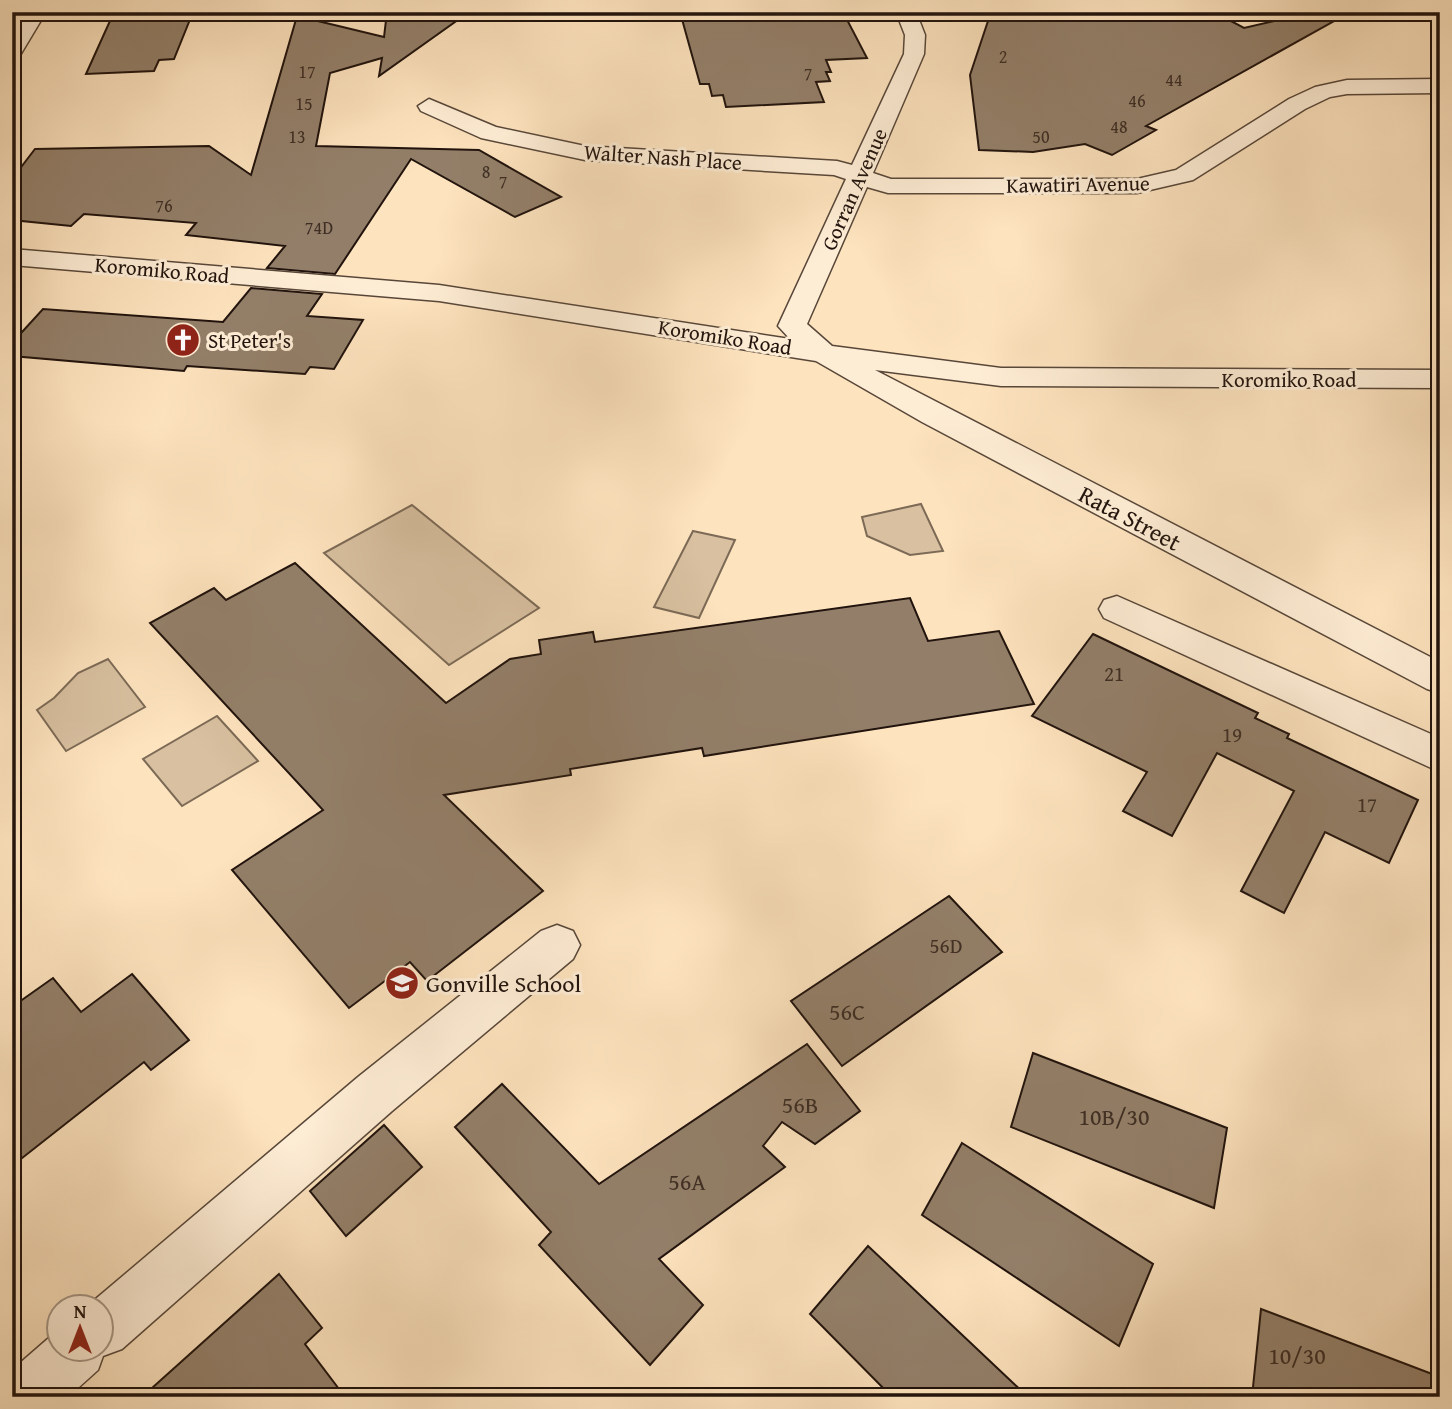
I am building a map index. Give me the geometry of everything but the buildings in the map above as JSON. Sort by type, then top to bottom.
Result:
[{"type":"street","points":[[12,53],[36,12]]},
{"type":"street","name":"Gorran Avenue","points":[[823,353],[792,326],[914,54],[915,35],[906,12]]},
{"type":"street","name":"Kawatiri Avenue","points":[[860,176],[888,186],[1098,187],[1161,182],[1184,176],[1297,104],[1323,92],[1347,87],[1440,86]]},
{"type":"street","name":"Walter Nash Place","points":[[429,106],[489,133],[585,153],[838,168],[860,176]]},
{"type":"street","name":"Koromiko Road","points":[[12,257],[439,293],[930,370],[1000,377],[1440,379]]},
{"type":"street","name":"Rata Street","points":[[823,353],[933,415],[1440,679]]},
{"type":"street","points":[[1117,609],[1440,756]]},
{"type":"street","points":[[116,1317],[375,1094],[557,945]]},
{"type":"street","points":[[25,1397],[61,1364]]},
{"type":"shaded area","points":[[921,504],[943,551],[910,555],[867,536],[862,517]]},
{"type":"shaded area","points":[[412,505],[539,608],[449,665],[324,553]]},
{"type":"shaded area","points":[[693,531],[735,540],[699,618],[654,607]]},
{"type":"shaded area","points":[[108,659],[145,707],[66,751],[37,710],[54,698],[78,673]]},
{"type":"shaded area","points":[[217,716],[258,761],[182,806],[143,759]]},
{"type":"place","name":"St Peter's","points":[[183,340]]},
{"type":"place","name":"Gonville School","points":[[402,983]]}]
